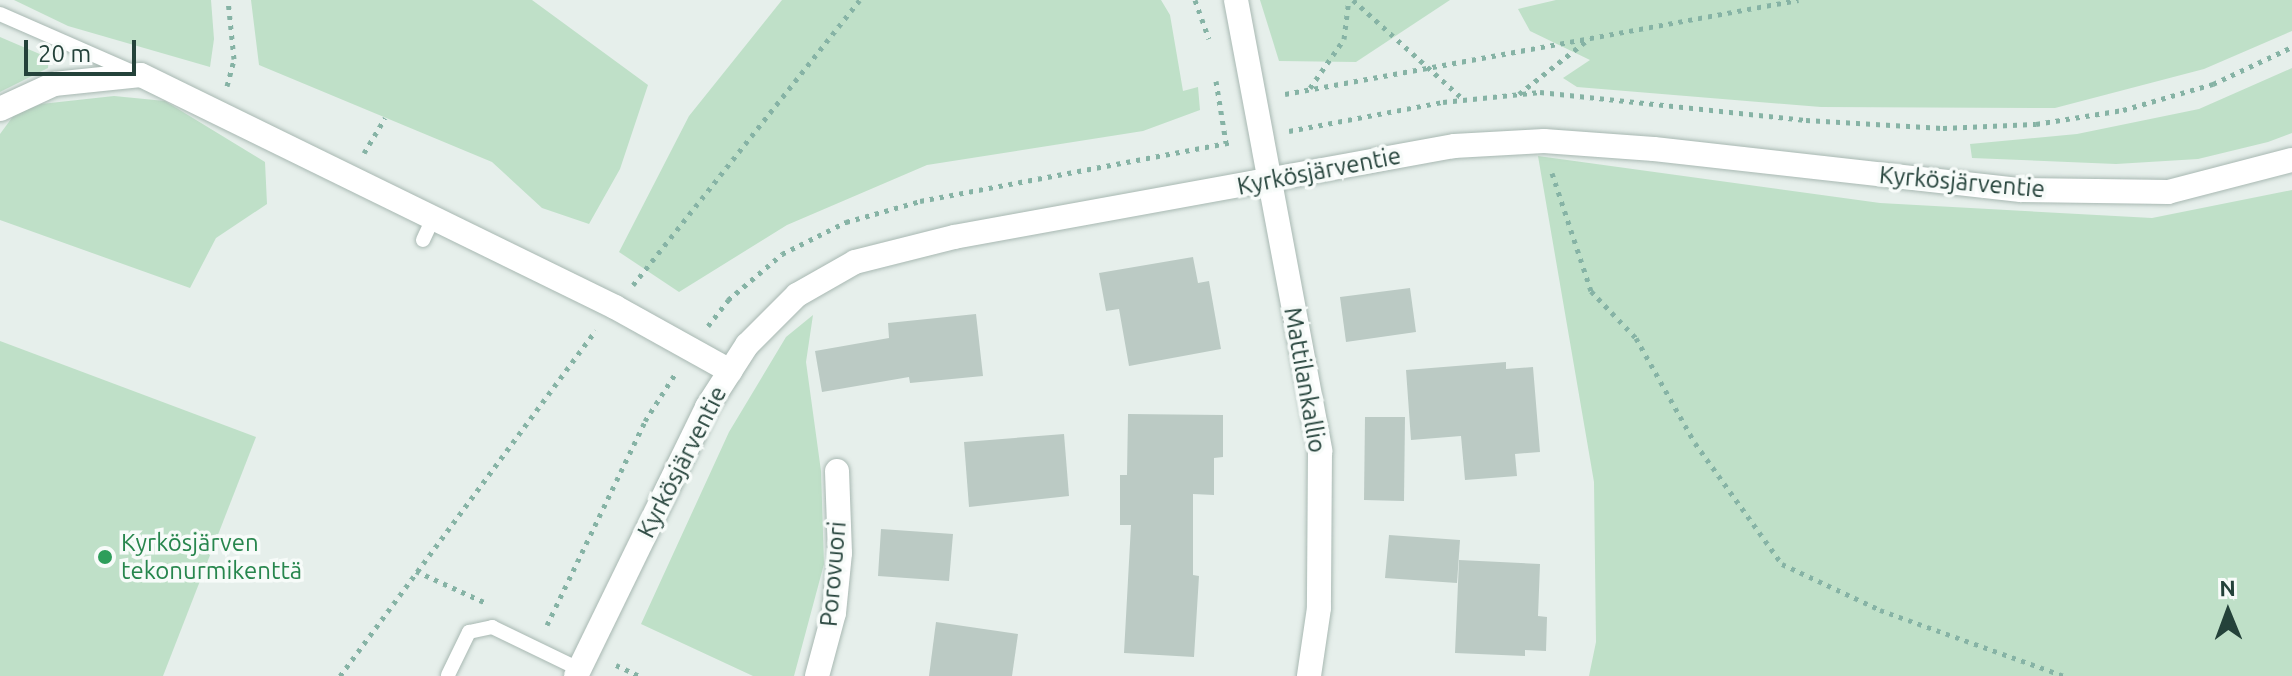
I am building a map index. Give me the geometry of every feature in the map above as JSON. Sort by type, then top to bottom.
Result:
[{"type":"street","name":"Mattilankallio","points":[[1236,0],[1320,451],[1319,608],[1309,676]]},
{"type":"street","points":[[0,109],[54,84],[141,75],[220,114],[428,229],[615,307],[730,371]]},
{"type":"street","name":"Kyrkösjärventie","points":[[578,673],[707,407],[747,345],[797,295],[855,262],[954,237],[1454,146],[1544,141],[2021,190],[2168,192],[2292,160]]},
{"type":"street","name":"Porovuori","points":[[817,676],[836,598],[837,471]]},
{"type":"lane","points":[[0,14],[141,75]]},
{"type":"lane","points":[[448,675],[469,632],[492,627],[578,673]]},
{"type":"path","points":[[220,114],[234,59],[228,0]]},
{"type":"path","points":[[340,676],[615,307],[860,0]]},
{"type":"path","points":[[1195,0],[1212,55]]},
{"type":"path","points":[[1309,89],[1344,39],[1351,0]]},
{"type":"path","points":[[1351,0],[1380,28],[1434,68],[1464,100]]},
{"type":"path","points":[[1256,99],[1798,0]]},
{"type":"path","points":[[1519,95],[1590,38]]},
{"type":"path","points":[[536,648],[645,421],[690,349],[728,300],[782,254],[846,222],[920,201],[1464,100],[1519,95],[1943,128],[2036,124],[2123,110],[2213,84],[2292,47]]},
{"type":"path","points":[[1214,69],[1226,143]]},
{"type":"path","points":[[1544,141],[1591,291],[1636,338],[1695,443],[1782,564],[1880,610],[2064,676]]},
{"type":"green space","points":[[14,0],[211,0],[214,39],[210,67],[68,26]]},
{"type":"green space","points":[[251,0],[532,0],[648,85],[620,169],[589,224],[542,208],[492,162],[259,65]]},
{"type":"green space","points":[[782,0],[1161,0],[1170,15],[1183,91],[1198,87],[1200,110],[1143,131],[927,165],[787,225],[679,292],[619,252],[689,116]]},
{"type":"green space","points":[[1260,0],[1450,0],[1356,62],[1279,61]]},
{"type":"green space","points":[[1556,0],[2292,0],[2292,31],[2204,69],[2055,108],[1821,107],[1577,87],[1563,78],[1590,60],[1530,31],[1518,9]]},
{"type":"green space","points":[[0,37],[49,58],[48,68],[0,92]]},
{"type":"green space","points":[[2292,68],[2292,133],[2268,142],[2198,159],[2116,164],[1972,158],[1970,144],[2077,134],[2199,109]]},
{"type":"green space","points":[[114,96],[165,101],[265,162],[267,204],[216,238],[190,288],[0,220],[0,134],[14,115],[41,104]]},
{"type":"green space","points":[[1538,156],[1880,203],[2152,218],[2292,190],[2292,676],[1589,676],[1596,642],[1594,482]]},
{"type":"green space","points":[[813,315],[806,362],[821,471],[824,564],[794,676],[753,676],[641,624],[729,432],[786,337]]},
{"type":"green space","name":"Kyrkösjärven tekonurmikenttä","points":[[0,341],[256,437],[163,676],[0,676]]},
{"type":"building","points":[[1193,257],[1198,283],[1209,281],[1221,349],[1129,366],[1119,309],[1106,311],[1099,273]]},
{"type":"building","points":[[1410,288],[1416,332],[1346,342],[1340,297]]},
{"type":"building","points":[[976,314],[983,376],[910,383],[909,377],[822,392],[815,351],[889,338],[888,323]]},
{"type":"building","points":[[1506,362],[1506,369],[1533,367],[1540,452],[1515,454],[1517,476],[1465,480],[1461,436],[1411,440],[1406,370]]},
{"type":"building","points":[[1128,414],[1223,415],[1223,457],[1214,458],[1214,495],[1193,494],[1193,575],[1199,576],[1194,657],[1124,653],[1131,525],[1120,525],[1120,475],[1127,475]]},
{"type":"building","points":[[1365,417],[1405,417],[1404,501],[1364,500]]},
{"type":"building","points":[[1064,434],[1069,496],[969,507],[964,442]]},
{"type":"building","points":[[881,529],[953,534],[949,581],[878,576]]},
{"type":"building","points":[[1389,535],[1460,540],[1457,583],[1385,578]]},
{"type":"building","points":[[1459,560],[1540,564],[1538,616],[1547,617],[1546,651],[1525,650],[1525,656],[1455,653]]},
{"type":"building","points":[[936,622],[1018,634],[1012,676],[929,676]]},
{"type":"place","name":"Kyrkösjärven tekonurmikenttä","points":[[105,557]]}]
